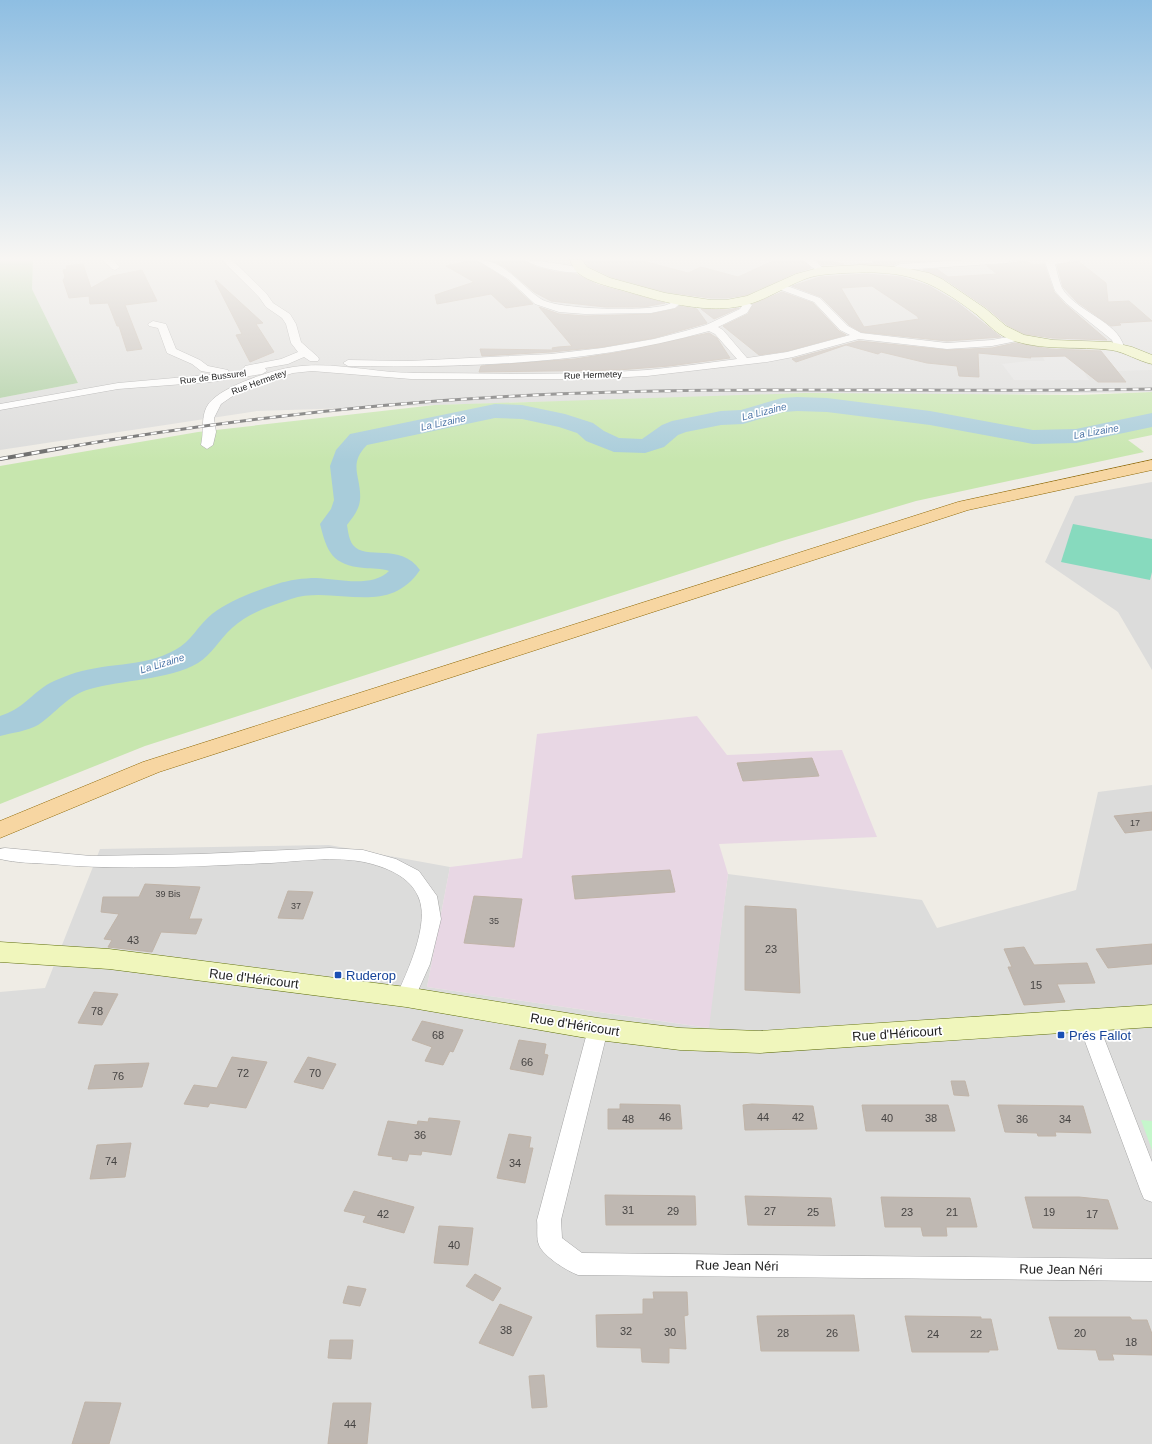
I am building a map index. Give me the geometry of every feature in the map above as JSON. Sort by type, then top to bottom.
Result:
[{"type":"main road","points":[[0,830],[151,767],[964,506],[1152,465]]},
{"type":"street","points":[[162,327],[171,351],[196,362],[205,369],[222,372],[284,362],[305,353]]},
{"type":"street","points":[[292,327],[296,342],[305,353],[317,361]]},
{"type":"street","name":"Rue de Bussurel","points":[[0,407],[118,386],[210,379],[317,361],[409,364],[551,357],[602,351],[654,342],[709,327]]},
{"type":"street","points":[[711,327],[719,332],[745,362]]},
{"type":"street","points":[[843,327],[859,336]]},
{"type":"street","points":[[999,327],[1018,338],[1053,344],[1119,347],[1152,360]]},
{"type":"street","points":[[1102,327],[1117,339],[1119,347]]},
{"type":"street","name":"Rue Hermetey","points":[[207,445],[210,432],[208,418],[216,402],[239,387],[292,370],[312,368],[377,375],[412,376],[588,376],[647,373],[745,362],[789,355],[832,342],[859,336],[948,346],[992,343],[1018,338]]},
{"type":"street","points":[[5,854],[91,862],[200,860],[330,854],[363,856],[390,863],[413,875],[428,896],[432,919],[420,964],[406,997]]},
{"type":"street","name":"Rue d'Héricourt","points":[[0,952],[109,959],[406,997],[598,1029],[680,1039],[760,1042],[1152,1016]]},
{"type":"street","points":[[1087,1020],[1152,1192]]},
{"type":"street","name":"Rue Jean Néri","points":[[598,1029],[549,1220],[550,1243],[578,1264],[1152,1270]]},
{"type":"shaded area","points":[[51,327],[1152,327],[1152,392],[530,402],[257,411],[0,450],[0,398],[78,383]]},
{"type":"shaded area","points":[[1099,349],[1114,351],[1152,366],[1152,370],[1117,371]]},
{"type":"shaded area","points":[[1043,357],[1075,357],[1089,380],[1014,380],[1002,364],[1045,361]]},
{"type":"shaded area","points":[[1152,482],[1152,670],[1118,612],[1045,562],[1075,496]]},
{"type":"shaded area","points":[[697,716],[727,755],[842,750],[877,837],[719,844],[728,874],[709,1028],[427,987],[450,867],[522,858],[537,734]]},
{"type":"shaded area","points":[[1152,785],[1152,1444],[0,1444],[0,992],[45,988],[100,849],[329,845],[450,867],[427,987],[708,1028],[728,874],[922,900],[937,928],[1076,890],[1098,792]]},
{"type":"green space","points":[[0,327],[51,327],[78,383],[0,398]]},
{"type":"green space","points":[[1152,392],[1152,435],[1128,440],[1144,452],[916,501],[782,541],[145,746],[0,804],[0,466],[198,432],[435,405],[805,393],[1080,395]]},
{"type":"green space","points":[[1073,524],[1152,539],[1152,572],[1150,580],[1061,562]]},
{"type":"green space","points":[[1141,1120],[1152,1121],[1152,1150]]},
{"type":"building","points":[[119,327],[134,327],[142,349],[127,351]]},
{"type":"building","points":[[239,327],[258,327],[274,352],[250,362],[236,335],[242,334]]},
{"type":"building","points":[[556,327],[692,327],[654,338],[602,347],[482,356],[480,349],[553,350],[552,348],[572,346]]},
{"type":"building","points":[[725,327],[836,327],[846,335],[787,351],[759,355]]},
{"type":"building","points":[[853,327],[989,327],[1001,337],[947,341],[861,332]]},
{"type":"building","points":[[1012,327],[1092,327],[1107,340],[1053,338],[1024,334]]},
{"type":"building","points":[[709,333],[717,338],[730,358],[669,366],[618,370],[479,372],[481,366],[575,359],[620,352]]},
{"type":"building","points":[[859,341],[947,350],[992,348],[1015,343],[1050,349],[1101,351],[1126,382],[1098,382],[1065,356],[1030,357],[1031,358],[978,353],[979,377],[959,376],[957,366],[927,363],[881,352],[878,354],[846,345],[796,362],[792,359]]},
{"type":"building","points":[[812,758],[819,776],[743,781],[737,763]]},
{"type":"building","points":[[1152,812],[1152,830],[1125,833],[1114,816]]},
{"type":"building","points":[[670,870],[675,892],[575,899],[572,876]]},
{"type":"building","points":[[145,884],[200,887],[189,919],[202,919],[196,934],[161,932],[152,952],[108,947],[112,940],[104,939],[119,914],[101,912],[103,897],[139,897]]},
{"type":"building","points":[[288,891],[313,892],[303,919],[278,918]]},
{"type":"building","points":[[474,896],[522,899],[514,947],[464,943]]},
{"type":"building","points":[[745,906],[796,909],[800,993],[745,990]]},
{"type":"building","points":[[1152,944],[1152,964],[1108,968],[1096,949]]},
{"type":"building","points":[[1024,947],[1034,965],[1087,963],[1095,983],[1057,984],[1065,1002],[1024,1005],[1008,967],[1012,967],[1004,949]]},
{"type":"building","points":[[94,992],[118,994],[102,1025],[78,1023]]},
{"type":"building","points":[[422,1021],[463,1030],[453,1052],[450,1051],[443,1065],[425,1061],[432,1047],[412,1040]]},
{"type":"building","points":[[519,1040],[546,1044],[544,1054],[548,1055],[543,1075],[510,1069]]},
{"type":"building","points":[[232,1057],[267,1062],[246,1108],[210,1103],[208,1107],[184,1104],[194,1085],[217,1088]]},
{"type":"building","points":[[308,1057],[336,1064],[323,1089],[294,1082]]},
{"type":"building","points":[[149,1063],[142,1087],[88,1089],[95,1065]]},
{"type":"building","points":[[951,1081],[965,1081],[969,1096],[954,1095]]},
{"type":"building","points":[[620,1104],[680,1105],[682,1129],[608,1129],[608,1109],[620,1109]]},
{"type":"building","points":[[743,1105],[813,1106],[817,1129],[745,1130]]},
{"type":"building","points":[[862,1105],[948,1105],[955,1131],[866,1131]]},
{"type":"building","points":[[998,1105],[1083,1106],[1091,1133],[1055,1132],[1056,1136],[1038,1136],[1037,1133],[1005,1132]]},
{"type":"building","points":[[429,1118],[460,1121],[451,1155],[422,1151],[421,1155],[409,1154],[407,1161],[378,1155],[388,1121],[417,1125],[418,1121],[428,1122]]},
{"type":"building","points":[[509,1134],[531,1137],[529,1148],[533,1148],[525,1183],[497,1178]]},
{"type":"building","points":[[131,1143],[125,1177],[90,1179],[97,1145]]},
{"type":"building","points":[[354,1191],[414,1207],[404,1233],[363,1222],[366,1216],[344,1211]]},
{"type":"building","points":[[605,1195],[695,1196],[696,1225],[606,1225]]},
{"type":"building","points":[[745,1196],[831,1198],[835,1226],[748,1225]]},
{"type":"building","points":[[881,1197],[970,1198],[977,1227],[946,1227],[947,1236],[923,1236],[921,1227],[885,1227]]},
{"type":"building","points":[[1025,1197],[1079,1197],[1108,1200],[1118,1229],[1033,1228]]},
{"type":"building","points":[[439,1226],[473,1228],[468,1265],[434,1263]]},
{"type":"building","points":[[475,1274],[501,1288],[493,1301],[466,1286]]},
{"type":"building","points":[[348,1286],[366,1289],[360,1306],[343,1303]]},
{"type":"building","points":[[653,1292],[687,1292],[688,1315],[684,1316],[686,1349],[669,1348],[669,1363],[642,1362],[641,1348],[597,1347],[596,1315],[643,1314],[643,1299],[654,1299]]},
{"type":"building","points":[[500,1304],[532,1317],[513,1356],[479,1343]]},
{"type":"building","points":[[854,1315],[859,1351],[761,1351],[757,1316]]},
{"type":"building","points":[[905,1316],[981,1317],[981,1319],[991,1319],[998,1350],[989,1350],[989,1352],[912,1352]]},
{"type":"building","points":[[1049,1317],[1130,1317],[1132,1320],[1147,1320],[1152,1334],[1152,1355],[1112,1354],[1114,1360],[1099,1360],[1096,1350],[1058,1349]]},
{"type":"building","points":[[330,1340],[353,1340],[351,1359],[328,1358]]},
{"type":"building","points":[[544,1375],[547,1407],[532,1408],[529,1376]]},
{"type":"building","points":[[85,1402],[121,1403],[109,1444],[72,1444]]},
{"type":"building","points":[[333,1403],[371,1403],[367,1444],[328,1444]]},
{"type":"waterway","name":"La Lizaine","points":[[0,726],[25,719],[61,690],[82,681],[126,674],[167,664],[186,657],[199,648],[207,636],[222,621],[235,612],[248,605],[288,590],[314,587],[371,589],[394,582],[406,570],[395,562],[358,559],[345,553],[339,546],[333,524],[344,511],[347,500],[343,466],[348,450],[359,439],[495,411],[522,412],[565,421],[585,428],[595,436],[614,445],[628,446],[645,446],[655,442],[670,430],[680,426],[721,418],[743,417],[782,405],[797,404],[827,405],[930,418],[1033,437],[1076,436],[1152,420]]},
{"type":"railway","points":[[59,448],[170,431],[343,409],[517,396],[755,390],[1152,389]]},
{"type":"railway","points":[[0,459],[59,448]]},
{"type":"place","name":"Ruderop","points":[[338,975]]},
{"type":"place","name":"Prés Fallot","points":[[1061,1035]]}]
